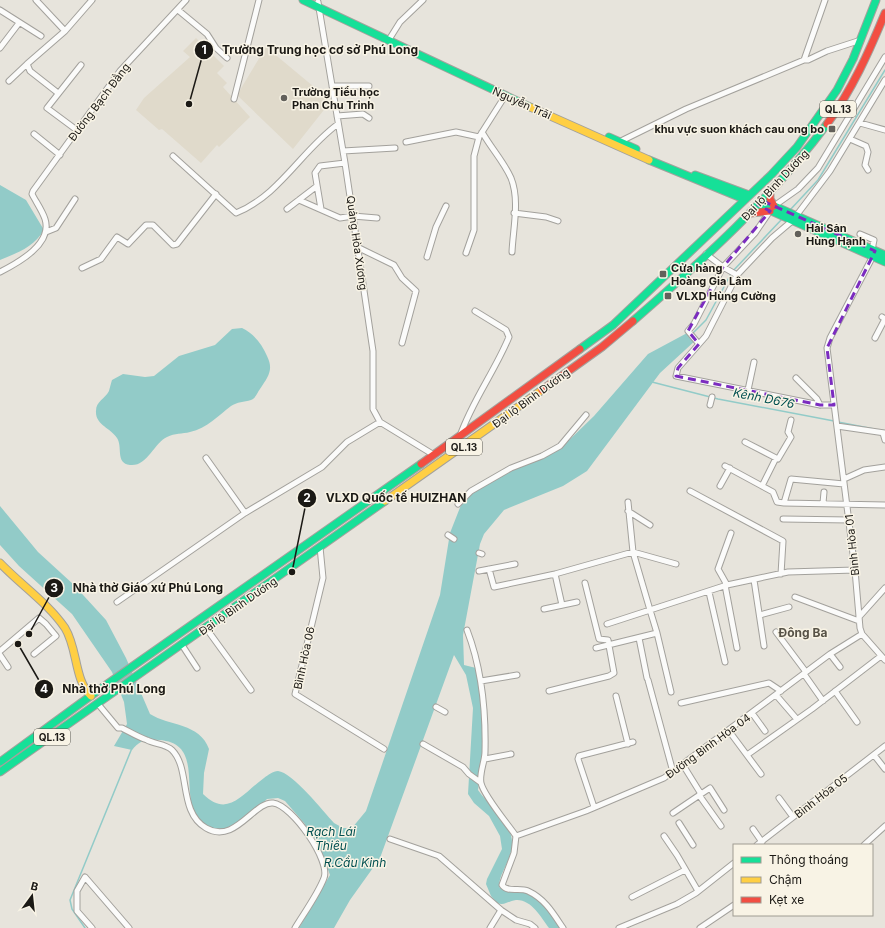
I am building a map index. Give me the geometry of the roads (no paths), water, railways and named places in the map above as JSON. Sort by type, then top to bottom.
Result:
[{"type":"main road","name":"Nguyễn Trãi","points":[[302,0],[317,3],[416,52],[617,143],[747,197],[873,252]]},
{"type":"main road","name":"Đại lộ Bình Dương","points":[[0,762],[303,546],[460,437],[613,325],[781,165],[809,131],[837,90],[853,59],[862,40],[876,0]]},
{"type":"main road","name":"Nguyễn Trãi","points":[[317,3],[505,96],[539,108]]},
{"type":"main road","name":"Đại lộ Bình Dương","points":[[0,772],[466,446],[617,335],[751,213],[810,148],[843,102],[864,64],[885,13]]},
{"type":"main road","points":[[751,213],[772,208],[770,193]]},
{"type":"main road","points":[[873,252],[885,255]]},
{"type":"main road","points":[[873,252],[885,262]]},
{"type":"main road","points":[[460,437],[466,446]]},
{"type":"main road","points":[[303,546],[310,555]]},
{"type":"main road","points":[[0,563],[54,615],[65,628],[75,647],[83,687],[94,694]]},
{"type":"main road","points":[[228,599],[235,607]]},
{"type":"street","points":[[36,0],[65,31]]},
{"type":"street","points":[[9,81],[65,31],[92,0]]},
{"type":"street","name":"Đường Bạch Đằng","points":[[45,234],[45,219],[32,194],[33,191],[120,71],[186,0]]},
{"type":"street","points":[[234,99],[259,0]]},
{"type":"street","points":[[390,38],[400,22],[423,0]]},
{"type":"street","points":[[804,60],[825,0]]},
{"type":"street","name":"Quảng Hòa Xương","points":[[317,3],[343,150],[373,351],[373,409],[380,422]]},
{"type":"street","points":[[0,10],[40,36]]},
{"type":"street","points":[[178,10],[207,34],[216,48],[227,58]]},
{"type":"street","points":[[0,48],[19,23]]},
{"type":"street","points":[[617,143],[680,112],[804,60],[808,60],[827,51],[862,40]]},
{"type":"street","points":[[699,344],[688,331],[694,324],[723,267],[755,233],[772,208],[798,189],[818,168],[885,57]]},
{"type":"street","points":[[27,64],[30,71],[58,93]]},
{"type":"street","points":[[78,130],[47,108],[81,65]]},
{"type":"street","points":[[834,407],[748,390],[714,387],[676,376],[678,368],[699,344],[710,328],[737,275],[772,238],[794,218],[830,171],[885,80]]},
{"type":"street","points":[[332,86],[369,86]]},
{"type":"street","points":[[466,253],[474,230],[474,156],[481,135],[505,96]]},
{"type":"street","points":[[337,116],[363,114],[369,118]]},
{"type":"street","points":[[860,123],[885,130]]},
{"type":"street","points":[[173,156],[236,213],[246,209],[283,181],[322,136],[338,124]]},
{"type":"street","points":[[406,142],[456,132],[481,135],[510,177],[515,192],[512,252]]},
{"type":"street","points":[[34,134],[60,155]]},
{"type":"street","points":[[850,139],[866,146],[868,152],[865,165],[868,170]]},
{"type":"street","points":[[343,150],[395,148]]},
{"type":"street","points":[[321,209],[315,173],[320,166],[345,163]]},
{"type":"street","points":[[287,209],[317,186]]},
{"type":"street","points":[[82,268],[100,259],[117,237],[128,244],[146,225],[153,225],[173,245],[177,244],[216,194]]},
{"type":"street","points":[[0,272],[22,260],[37,245],[45,234],[56,228],[75,199]]},
{"type":"street","points":[[299,200],[340,218],[353,216],[377,218]]},
{"type":"street","points":[[427,257],[436,227],[446,206]]},
{"type":"street","points":[[514,213],[546,217],[558,221]]},
{"type":"street","points":[[860,234],[874,240],[873,252]]},
{"type":"street","points":[[358,247],[394,265],[402,278],[416,291],[402,343]]},
{"type":"street","name":"Bình Hòa 01","points":[[873,252],[830,338],[827,348],[855,570],[859,619],[862,634],[883,658]]},
{"type":"street","points":[[706,254],[723,267],[737,275]]},
{"type":"street","points":[[460,437],[466,419],[502,354],[509,337],[506,330],[475,311]]},
{"type":"street","points":[[875,338],[885,319],[882,317]]},
{"type":"street","points":[[748,390],[754,362]]},
{"type":"street","points":[[796,378],[817,399],[820,405]]},
{"type":"street","points":[[710,405],[712,397]]},
{"type":"street","points":[[458,504],[471,491],[511,468],[542,456],[560,446],[586,415]]},
{"type":"street","points":[[762,486],[776,458],[778,459],[791,437],[788,432],[791,420]]},
{"type":"street","points":[[117,602],[245,513],[322,467],[347,442],[380,422],[434,455]]},
{"type":"street","points":[[836,424],[884,433],[884,440]]},
{"type":"street","points":[[745,442],[776,458]]},
{"type":"street","points":[[206,458],[245,513]]},
{"type":"street","points":[[720,486],[727,467],[775,493],[777,502],[784,504],[823,503],[847,505],[885,505]]},
{"type":"street","points":[[784,504],[791,479],[844,482],[864,470],[885,467]]},
{"type":"street","points":[[690,490],[783,541],[781,574]]},
{"type":"street","points":[[823,503],[824,492]]},
{"type":"street","points":[[628,502],[633,552],[657,633],[671,692]]},
{"type":"street","points":[[628,511],[650,525]]},
{"type":"street","points":[[783,519],[849,520]]},
{"type":"street","points":[[731,533],[718,568],[726,585],[737,648]]},
{"type":"street","points":[[448,535],[454,539]]},
{"type":"street","name":"Bình Hòa 06","points":[[320,547],[323,578],[295,694],[383,749]]},
{"type":"street","points":[[489,569],[494,587],[555,574],[633,552],[676,564]]},
{"type":"street","points":[[479,571],[515,564]]},
{"type":"street","points":[[607,624],[709,592],[726,585],[781,574],[855,570]]},
{"type":"street","points":[[555,574],[562,605]]},
{"type":"street","points":[[754,580],[764,646]]},
{"type":"street","points":[[549,691],[613,674],[614,671],[607,639],[601,641],[599,640],[585,583]]},
{"type":"street","points":[[796,597],[859,619],[885,588]]},
{"type":"street","points":[[709,592],[725,662]]},
{"type":"street","points":[[544,609],[576,602]]},
{"type":"street","points":[[760,615],[789,607]]},
{"type":"street","points":[[0,652],[39,618],[56,636],[34,654]]},
{"type":"street","points":[[206,628],[251,690]]},
{"type":"street","points":[[467,630],[484,696],[485,759],[480,782]]},
{"type":"street","points":[[776,632],[823,701]]},
{"type":"street","points":[[596,648],[657,633]]},
{"type":"street","name":"Đường Bình Hòa 04","points":[[516,836],[594,807],[664,778],[684,765],[830,654],[862,634]]},
{"type":"street","points":[[639,638],[647,679],[673,772]]},
{"type":"street","points":[[182,645],[197,668]]},
{"type":"street","points":[[830,654],[840,668]]},
{"type":"street","points":[[0,656],[8,667]]},
{"type":"street","points":[[747,755],[883,658]]},
{"type":"street","points":[[481,681],[517,675]]},
{"type":"street","points":[[681,703],[769,682],[781,691]]},
{"type":"street","points":[[835,691],[857,722]]},
{"type":"street","points":[[776,695],[795,717]]},
{"type":"street","points":[[594,807],[578,759],[579,756],[631,743],[616,696]]},
{"type":"street","points":[[101,702],[118,728],[122,728],[148,741],[170,748],[178,756],[190,808],[206,828],[220,832],[229,830],[242,823],[265,804],[272,802],[285,807],[298,819],[325,868],[325,877],[295,928]]},
{"type":"street","points":[[436,706],[445,712]]},
{"type":"street","points":[[752,713],[765,731]]},
{"type":"street","points":[[729,731],[761,774]]},
{"type":"street","points":[[423,744],[463,767],[469,774],[480,782],[491,801],[516,836],[514,853],[502,880],[502,887],[506,889],[526,890],[545,902],[563,928]]},
{"type":"street","name":"Bình Hòa 05","points":[[759,843],[885,746]]},
{"type":"street","points":[[485,759],[511,754]]},
{"type":"street","points":[[874,755],[885,769]]},
{"type":"street","points":[[684,765],[700,794],[721,826]]},
{"type":"street","points":[[673,813],[710,788],[724,810]]},
{"type":"street","points":[[779,798],[793,817]]},
{"type":"street","points":[[679,823],[693,844]]},
{"type":"street","points":[[865,844],[885,826]]},
{"type":"street","points":[[753,829],[759,843]]},
{"type":"street","points":[[664,836],[677,854],[698,891]]},
{"type":"street","points":[[390,839],[439,856],[501,910],[512,918],[530,924],[535,928]]},
{"type":"street","points":[[619,928],[632,926],[681,902],[698,891],[733,864]]},
{"type":"street","points":[[632,897],[685,870]]},
{"type":"street","points":[[92,928],[77,911],[77,891],[85,877],[129,928]]},
{"type":"street","points":[[700,928],[733,906]]},
{"type":"street","points":[[490,928],[501,910]]},
{"type":"water","points":[[0,185],[26,200],[44,230],[30,245],[19,252],[0,260]]},
{"type":"water","points":[[242,328],[250,333],[260,343],[270,365],[268,377],[254,398],[231,406],[202,428],[167,437],[158,444],[146,459],[136,465],[125,464],[121,458],[117,438],[98,420],[96,416],[97,405],[109,391],[112,380],[123,374],[145,377],[154,376],[179,356],[215,345],[232,329]]},
{"type":"water","points":[[689,332],[697,339],[660,373],[587,471],[563,486],[504,510],[484,534],[480,544],[463,635],[464,665],[476,668],[481,698],[483,744],[478,790],[503,820],[508,827],[511,836],[512,845],[510,855],[500,878],[499,887],[508,891],[523,891],[535,896],[546,906],[562,928],[549,928],[531,906],[521,900],[504,904],[497,903],[491,896],[486,884],[502,849],[500,836],[489,816],[474,803],[468,794],[473,708],[466,675],[454,655],[380,858],[350,900],[334,928],[299,928],[330,875],[321,850],[304,823],[285,801],[278,798],[267,799],[243,821],[219,831],[202,823],[195,814],[191,803],[186,758],[181,749],[172,743],[159,740],[147,740],[141,742],[132,750],[114,746],[127,724],[124,702],[112,672],[72,614],[19,566],[0,545],[0,506],[38,552],[73,584],[106,620],[126,658],[150,714],[183,726],[199,734],[205,741],[209,749],[204,773],[203,794],[212,801],[220,804],[228,804],[242,796],[269,774],[278,771],[284,773],[299,785],[334,823],[343,828],[352,828],[366,811],[440,595],[450,533],[461,505],[473,493],[513,469],[562,447],[594,416],[648,354]]},
{"type":"waterway","points":[[790,210],[818,180],[885,70]]},
{"type":"waterway","points":[[693,333],[706,320],[732,272],[782,219]]},
{"type":"waterway","name":"Kênh D676","points":[[652,382],[718,399],[834,421]]},
{"type":"waterway","name":"Kênh D676","points":[[838,422],[874,429]]},
{"type":"waterway","points":[[85,928],[72,909],[70,900],[132,748]]},
{"type":"place","name":"Trường Tiểu học Phan Chu Trinh","points":[[284,98]]},
{"type":"place","name":"Trường Trung học cơ sở Phú Long","points":[[189,104]]},
{"type":"place","name":"khu vực suon khách cau ong bo","points":[[832,129]]},
{"type":"place","name":"Hải Sản Hùng Hạnh","points":[[798,234]]},
{"type":"place","name":"Cửa hàng Hoàng Gia Lâm","points":[[663,274]]},
{"type":"place","name":"VLXD Hùng Cường","points":[[668,296]]},
{"type":"place","name":"VLXD Quốc tế HUIZHAN","points":[[292,572]]},
{"type":"place","name":"Nhà thờ Giáo xứ Phú Long","points":[[29,634]]},
{"type":"place","name":"Nhà thờ Phú Long","points":[[18,644]]},
{"type":"district","name":"Đông Ba","points":[[803,632]]},
{"type":"water label","name":"Rạch Lái Thiêu","points":[[331,838]]},
{"type":"water label","name":"R.Cầu Kinh","points":[[355,862]]}]
